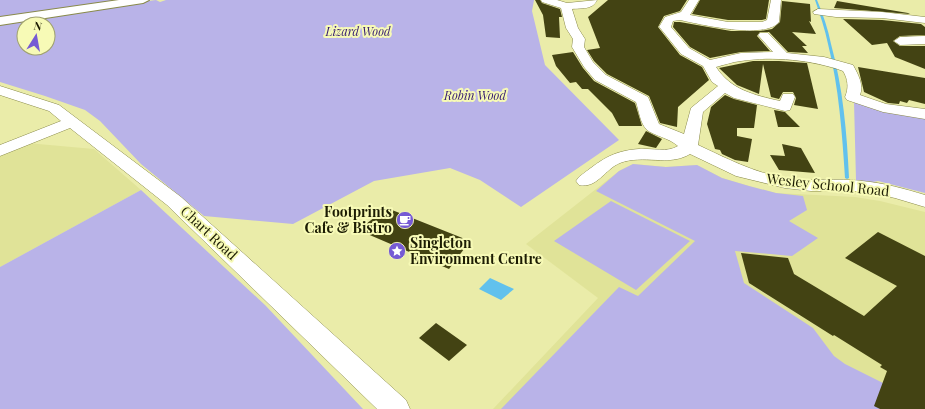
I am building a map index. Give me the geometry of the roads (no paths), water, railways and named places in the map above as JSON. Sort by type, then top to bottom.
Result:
[{"type":"street","points":[[0,21],[143,0]]},
{"type":"street","points":[[546,0],[566,6],[589,2]]},
{"type":"street","points":[[681,17],[690,11],[694,0]]},
{"type":"street","points":[[776,0],[775,8],[773,10],[773,22],[764,25],[737,26],[681,17],[669,18],[665,27],[685,50],[708,64],[718,79],[739,95],[785,107],[788,98]]},
{"type":"street","points":[[875,2],[882,15]]},
{"type":"street","name":"Wesley School Road","points":[[566,6],[572,28],[579,39],[578,47],[584,55],[587,63],[598,72],[600,77],[605,81],[643,100],[649,121],[653,127],[676,136],[689,147],[737,170],[763,178],[811,186],[862,186],[898,193],[925,201]]},
{"type":"street","points":[[818,12],[882,15],[925,20]]},
{"type":"street","points":[[764,35],[784,57]]},
{"type":"street","points":[[708,64],[752,56],[784,57],[840,64],[863,63]]},
{"type":"street","points":[[840,64],[848,68],[852,74],[856,90],[852,97],[883,108],[925,114]]},
{"type":"street","points":[[595,179],[614,159],[639,154],[676,155],[689,147],[696,111],[720,90],[729,88]]},
{"type":"street","name":"Chart Road","points":[[0,90],[54,108],[174,201],[396,409]]},
{"type":"street","points":[[0,151],[72,122]]},
{"type":"water","points":[[490,278],[514,289],[501,300],[479,289]]},
{"type":"waterway","points":[[816,0],[824,21],[835,65],[842,110],[847,178]]},
{"type":"place","name":"Footprints Cafe & Bistro","points":[[405,220]]},
{"type":"place","name":"Singleton Environment Centre","points":[[397,251]]},
{"type":"park label","name":"Lizard Wood","points":[[358,32]]},
{"type":"park label","name":"Robin Wood","points":[[475,96]]}]
